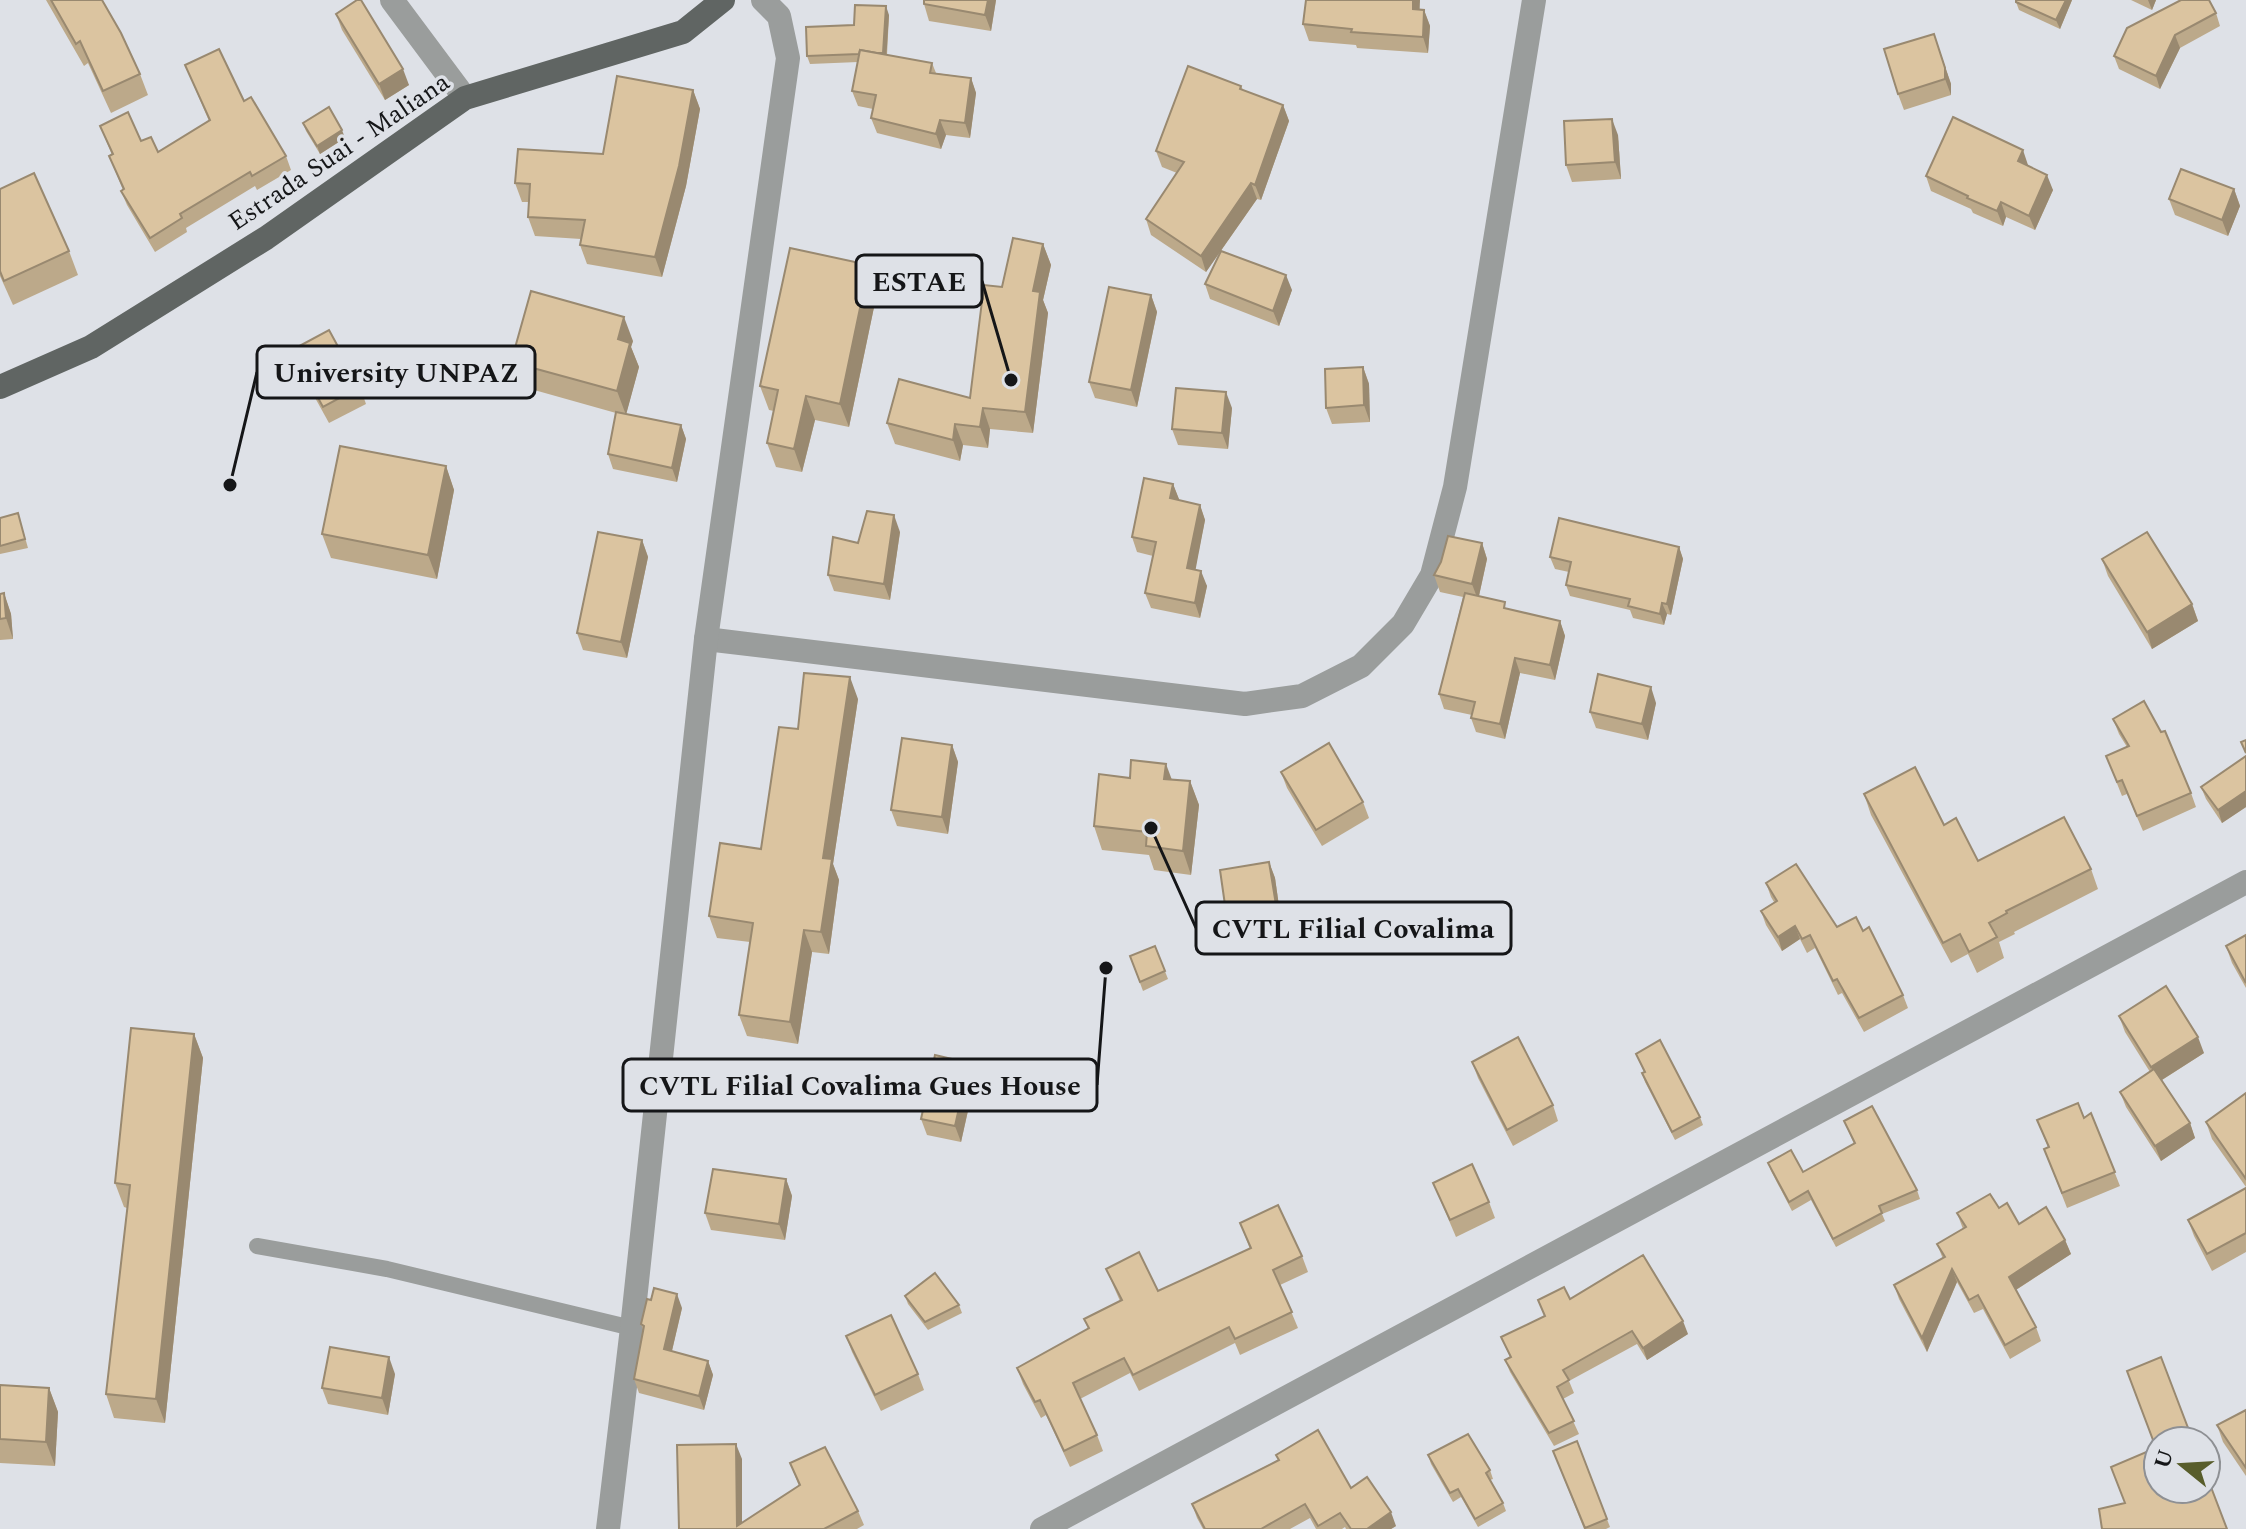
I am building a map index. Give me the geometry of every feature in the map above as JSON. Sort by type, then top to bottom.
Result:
[{"type":"main road","name":"Estrada Suai - Maliana","points":[[0,387],[91,347],[266,238],[465,98],[683,32],[723,0]]},
{"type":"street","points":[[392,0],[465,98]]},
{"type":"street","points":[[608,1529],[706,639],[788,58],[779,16],[763,0]]},
{"type":"street","points":[[706,639],[1245,704],[1302,696],[1361,666],[1403,624],[1432,575],[1455,487],[1534,0]]},
{"type":"street","points":[[1042,1529],[2246,882]]},
{"type":"lane","points":[[257,1246],[387,1269],[632,1328]]},
{"type":"building","points":[[51,0],[102,0],[140,74],[103,91],[80,41],[76,44]]},
{"type":"building","points":[[361,0],[403,69],[379,84],[336,14]]},
{"type":"building","points":[[924,0],[988,0],[985,15],[924,4]]},
{"type":"building","points":[[1306,0],[1413,0],[1413,9],[1424,10],[1423,37],[1351,32],[1352,29],[1303,24]]},
{"type":"building","points":[[2016,0],[2066,0],[2056,20]]},
{"type":"building","points":[[2181,0],[2209,0],[2216,13],[2175,35],[2156,76],[2114,56],[2127,28]]},
{"type":"building","points":[[855,5],[886,6],[883,53],[860,50],[859,54],[807,56],[806,27],[854,25]]},
{"type":"building","points":[[1934,34],[1945,68],[1945,79],[1898,94],[1884,49]]},
{"type":"building","points":[[219,49],[244,101],[251,97],[286,156],[252,176],[250,172],[180,214],[182,218],[150,238],[121,191],[124,189],[109,156],[113,154],[100,126],[128,112],[141,141],[151,137],[158,152],[210,120],[185,65]]},
{"type":"building","points":[[860,50],[932,63],[930,73],[971,78],[965,123],[940,120],[936,134],[871,118],[876,95],[852,91]]},
{"type":"building","points":[[1188,66],[1283,105],[1255,185],[1251,183],[1201,256],[1146,219],[1184,162],[1156,151]]},
{"type":"building","points":[[617,76],[693,90],[679,166],[655,257],[580,245],[585,220],[528,217],[530,184],[515,183],[518,149],[603,154]]},
{"type":"building","points":[[329,107],[342,130],[317,146],[303,123]]},
{"type":"building","points":[[1953,117],[2023,150],[2018,161],[2047,175],[2029,216],[2001,202],[1997,211],[1926,176]]},
{"type":"building","points":[[1612,119],[1615,162],[1566,165],[1564,121]]},
{"type":"building","points":[[2181,169],[2234,189],[2222,220],[2169,199]]},
{"type":"building","points":[[34,173],[69,251],[4,281],[0,271],[0,189]]},
{"type":"building","points":[[1013,238],[1043,244],[1033,291],[1040,292],[1025,412],[983,408],[980,427],[955,424],[953,440],[887,423],[899,379],[970,398],[984,285],[1002,287]]},
{"type":"building","points":[[790,248],[869,265],[840,404],[806,396],[794,449],[767,443],[778,390],[760,386]]},
{"type":"building","points":[[1221,251],[1286,275],[1273,311],[1205,284]]},
{"type":"building","points":[[1109,287],[1151,295],[1131,390],[1089,382]]},
{"type":"building","points":[[531,291],[624,317],[618,339],[630,343],[617,391],[511,362]]},
{"type":"building","points":[[329,330],[360,387],[323,407],[292,350]]},
{"type":"building","points":[[1363,367],[1364,405],[1326,408],[1325,369]]},
{"type":"building","points":[[1176,388],[1226,392],[1222,433],[1172,429]]},
{"type":"building","points":[[616,412],[681,425],[672,468],[608,454]]},
{"type":"building","points":[[340,446],[446,466],[428,555],[322,534]]},
{"type":"building","points":[[1144,478],[1173,484],[1170,498],[1200,505],[1187,568],[1201,571],[1195,603],[1145,593],[1156,542],[1132,537]]},
{"type":"building","points":[[867,511],[894,515],[884,584],[828,575],[833,537],[858,543]]},
{"type":"building","points":[[18,513],[25,539],[0,546],[0,518]]},
{"type":"building","points":[[1559,518],[1679,547],[1667,604],[1662,603],[1660,614],[1628,606],[1630,599],[1566,585],[1571,562],[1550,557]]},
{"type":"building","points":[[598,532],[642,540],[621,642],[577,633]]},
{"type":"building","points":[[2147,532],[2192,604],[2147,632],[2102,559]]},
{"type":"building","points":[[1448,536],[1482,543],[1472,584],[1434,575]]},
{"type":"building","points":[[4,593],[6,618],[0,619],[0,594]]},
{"type":"building","points":[[1465,593],[1505,602],[1504,608],[1560,621],[1550,665],[1515,658],[1500,724],[1471,718],[1475,702],[1439,694]]},
{"type":"building","points":[[804,673],[850,677],[823,858],[832,859],[821,932],[804,930],[790,1022],[739,1015],[753,923],[709,916],[720,843],[761,849],[779,727],[798,729]]},
{"type":"building","points":[[1598,674],[1651,687],[1642,724],[1590,712]]},
{"type":"building","points":[[2144,701],[2161,732],[2165,731],[2191,793],[2137,816],[2122,780],[2117,782],[2106,756],[2129,746],[2113,719]]},
{"type":"building","points":[[902,738],[952,745],[942,817],[891,810]]},
{"type":"building","points":[[1329,743],[1363,802],[1316,830],[1281,772]]},
{"type":"building","points":[[2246,756],[2246,791],[2218,810],[2201,787]]},
{"type":"building","points":[[1131,760],[1166,764],[1164,779],[1190,781],[1183,851],[1146,846],[1147,832],[1094,826],[1099,774],[1130,778]]},
{"type":"building","points":[[1915,767],[1944,825],[1956,818],[1978,861],[2064,817],[2091,869],[2006,911],[1989,923],[1997,937],[1969,952],[1960,934],[1943,943],[1864,794]]},
{"type":"building","points":[[1269,862],[1277,911],[1227,919],[1220,870]]},
{"type":"building","points":[[1796,864],[1837,927],[1856,917],[1863,931],[1869,927],[1903,995],[1859,1018],[1837,979],[1833,981],[1810,935],[1802,939],[1795,926],[1778,937],[1761,911],[1777,901],[1766,883]]},
{"type":"building","points":[[2246,935],[2246,983],[2226,946]]},
{"type":"building","points":[[1155,946],[1165,971],[1140,982],[1130,956]]},
{"type":"building","points":[[2166,986],[2198,1037],[2151,1067],[2119,1016]]},
{"type":"building","points":[[131,1028],[194,1034],[156,1399],[106,1394],[130,1185],[115,1183]]},
{"type":"building","points":[[1518,1037],[1553,1105],[1507,1130],[1472,1062]]},
{"type":"building","points":[[1660,1040],[1700,1117],[1672,1132],[1642,1073],[1645,1072],[1636,1054]]},
{"type":"building","points":[[935,1055],[969,1063],[955,1126],[921,1119]]},
{"type":"building","points":[[2154,1069],[2190,1123],[2155,1146],[2120,1092]]},
{"type":"building","points":[[2246,1093],[2246,1179],[2206,1122]]},
{"type":"building","points":[[2078,1103],[2084,1118],[2091,1113],[2115,1172],[2062,1193],[2044,1149],[2049,1147],[2037,1120]]},
{"type":"building","points":[[1872,1106],[1917,1190],[1879,1206],[1882,1213],[1833,1239],[1808,1191],[1789,1202],[1768,1163],[1791,1150],[1803,1172],[1855,1143],[1844,1121]]},
{"type":"building","points":[[1472,1164],[1489,1202],[1450,1220],[1433,1183]]},
{"type":"building","points":[[713,1169],[786,1179],[779,1224],[705,1213]]},
{"type":"building","points":[[2246,1188],[2246,1233],[2207,1254],[2188,1220]]},
{"type":"building","points":[[1990,1194],[1999,1208],[2007,1203],[2019,1224],[2046,1207],[2065,1240],[2009,1277],[2036,1327],[2005,1345],[1978,1295],[1969,1300],[1952,1269],[1922,1338],[1894,1285],[1945,1257],[1937,1244],[1966,1227],[1957,1213]]},
{"type":"building","points":[[1278,1205],[1302,1256],[1273,1270],[1292,1312],[1235,1339],[1229,1327],[1133,1375],[1124,1358],[1073,1383],[1097,1435],[1064,1451],[1040,1400],[1035,1402],[1017,1368],[1089,1328],[1084,1319],[1122,1300],[1106,1269],[1139,1252],[1158,1291],[1251,1248],[1240,1223]]},
{"type":"building","points":[[1643,1255],[1683,1321],[1643,1348],[1632,1331],[1563,1370],[1569,1380],[1557,1387],[1574,1421],[1549,1433],[1505,1360],[1511,1357],[1501,1337],[1545,1316],[1538,1300],[1564,1287],[1570,1299]]},
{"type":"building","points":[[935,1273],[959,1305],[925,1322],[905,1296]]},
{"type":"building","points":[[654,1288],[677,1294],[664,1349],[708,1361],[699,1396],[634,1379],[644,1326],[641,1324],[647,1299],[651,1300]]},
{"type":"building","points":[[891,1315],[918,1374],[875,1395],[846,1336]]},
{"type":"building","points":[[330,1347],[389,1357],[382,1398],[322,1388]]},
{"type":"building","points":[[2161,1357],[2187,1425],[2147,1425],[2127,1371]]},
{"type":"building","points":[[0,1385],[49,1388],[46,1442],[0,1439]]},
{"type":"building","points":[[2246,1410],[2246,1468],[2222,1432],[2222,1425],[2217,1425]]},
{"type":"building","points":[[1318,1430],[1351,1488],[1367,1477],[1391,1512],[1367,1529],[1351,1529],[1340,1513],[1318,1526],[1305,1504],[1261,1529],[1205,1529],[1192,1504],[1279,1460],[1276,1455]]},
{"type":"building","points":[[1468,1434],[1490,1470],[1486,1473],[1503,1503],[1475,1519],[1458,1489],[1450,1493],[1428,1455]]},
{"type":"building","points":[[1577,1441],[1607,1519],[1585,1528],[1553,1451]]},
{"type":"building","points":[[736,1444],[737,1526],[800,1485],[790,1463],[825,1447],[858,1511],[824,1529],[679,1529],[677,1445]]},
{"type":"building","points":[[2142,1454],[2142,1505],[2218,1505],[2227,1529],[2102,1529],[2099,1509],[2125,1503],[2111,1467]]},
{"type":"place","name":"ESTAE","points":[[1011,380]]},
{"type":"place","name":"University UNPAZ","points":[[230,485]]},
{"type":"place","name":"CVTL Filial Covalima","points":[[1151,828]]},
{"type":"place","name":"CVTL Filial Covalima Gues House","points":[[1106,968]]}]
